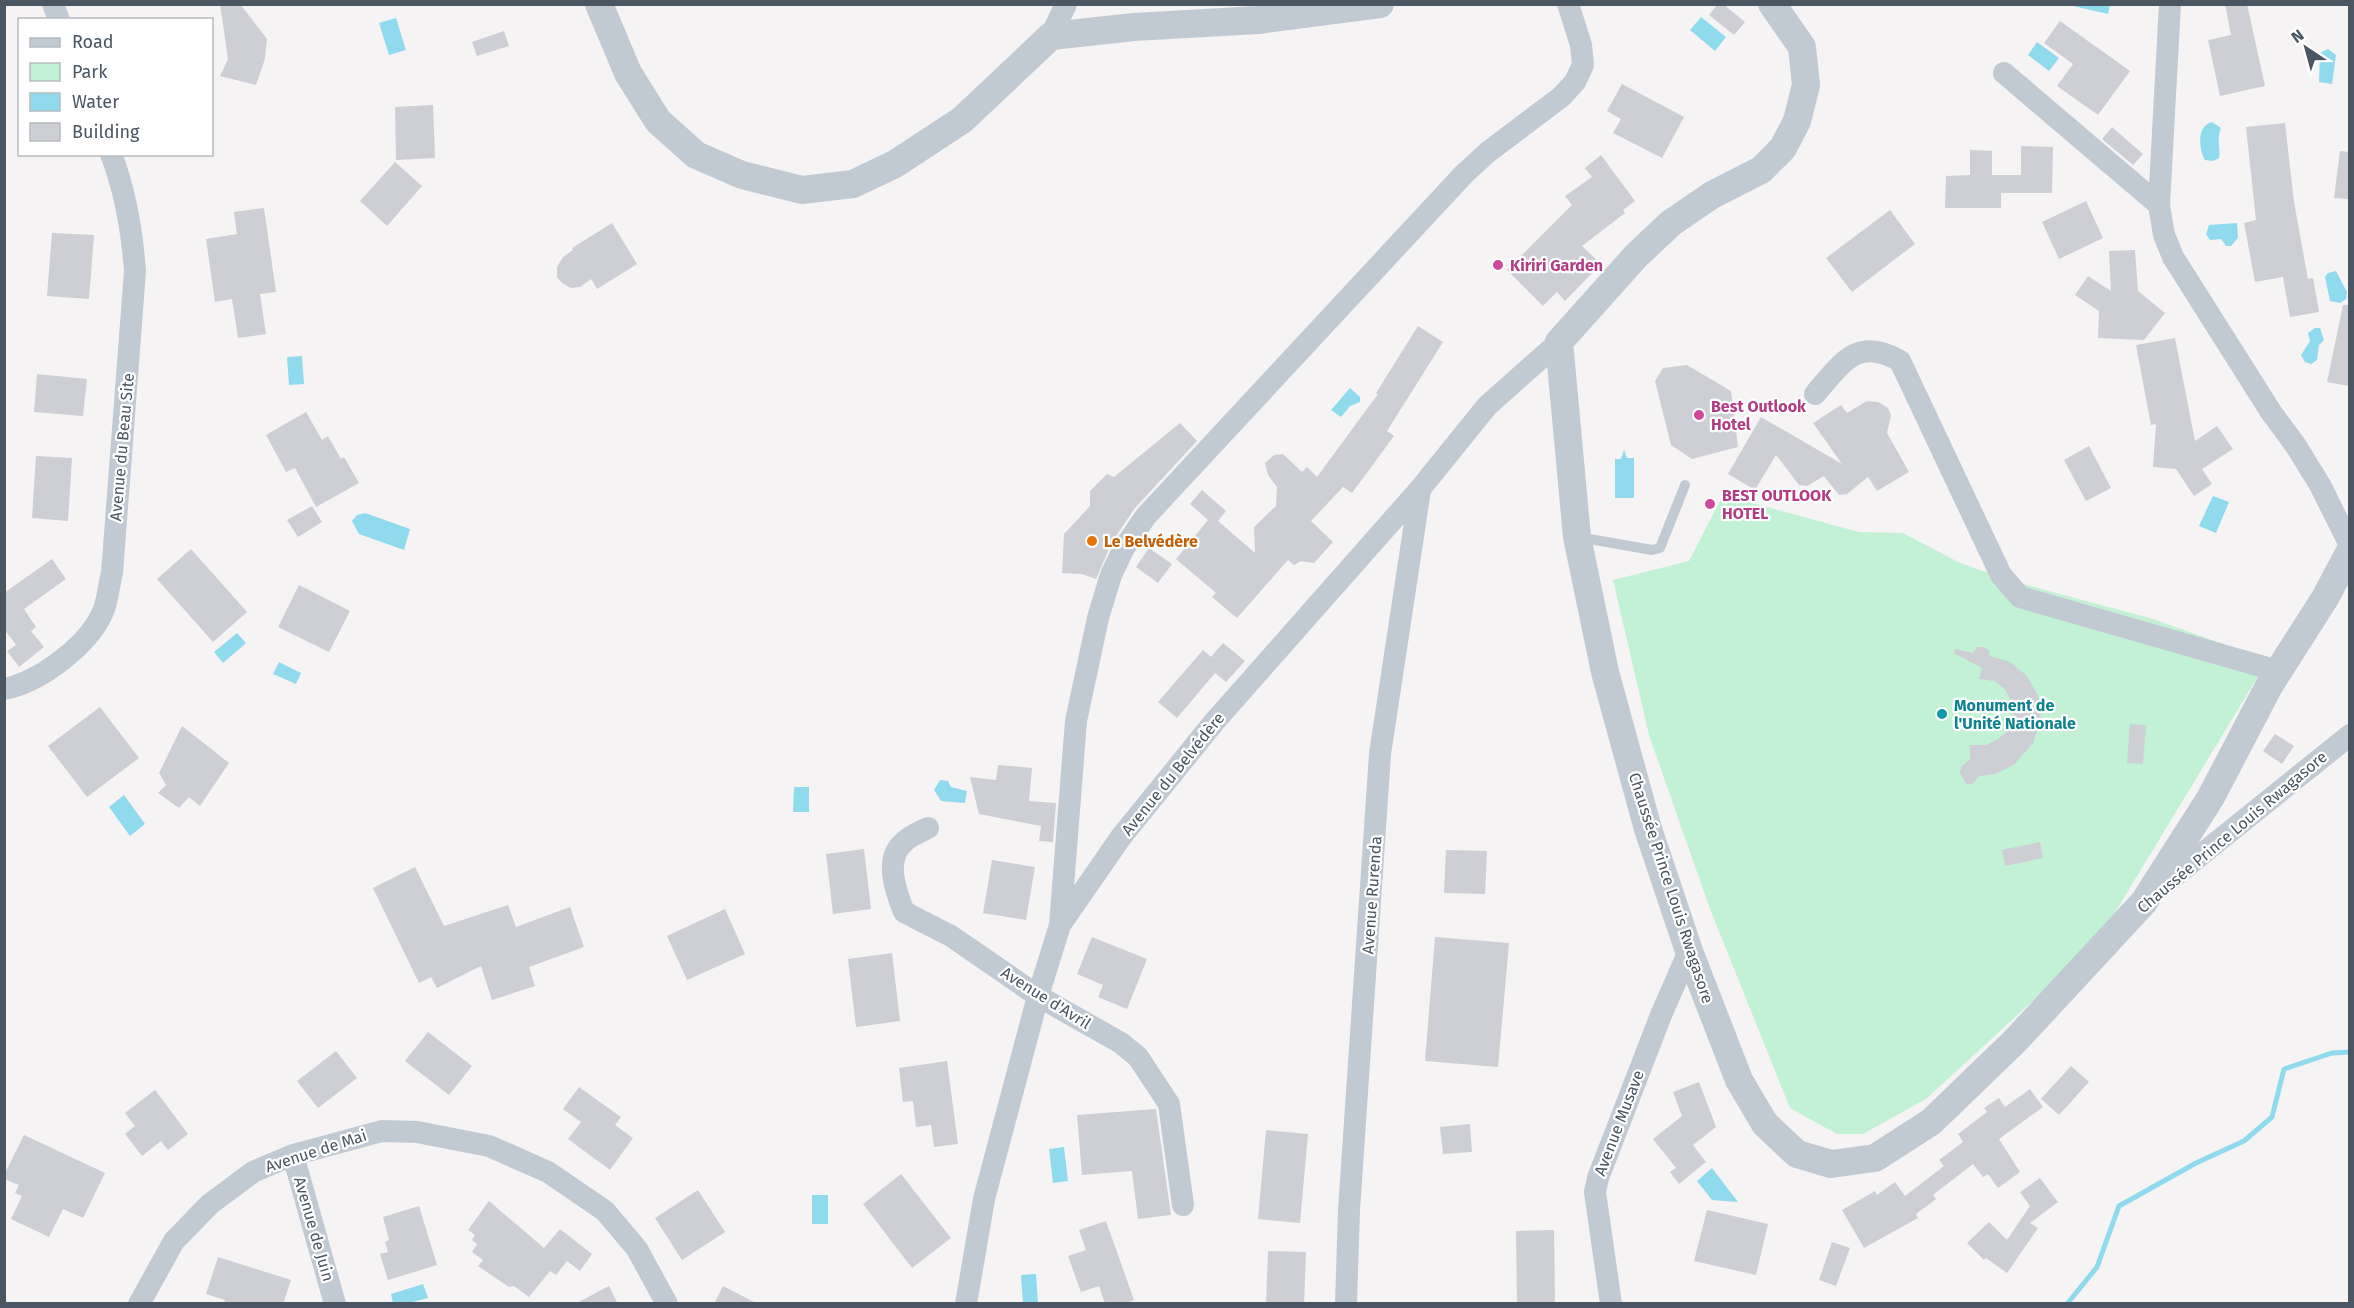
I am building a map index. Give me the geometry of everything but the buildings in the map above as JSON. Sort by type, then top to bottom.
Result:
[{"type":"street","points":[[599,4],[628,73],[658,121],[696,154],[742,176],[802,190],[853,184],[895,164],[962,120],[1051,36],[1066,4]]},
{"type":"street","points":[[1051,36],[1134,27],[1258,20],[1380,4]]},
{"type":"street","points":[[1060,925],[1076,721],[1098,618],[1111,575],[1124,548],[1146,516],[1464,174],[1488,152],[1561,97],[1575,82],[1583,64],[1581,45],[1568,4]]},
{"type":"street","points":[[1559,342],[1636,256],[1671,223],[1712,195],[1761,170],[1784,148],[1797,121],[1806,85],[1802,47],[1772,4]]},
{"type":"street","points":[[2170,4],[2159,206],[2164,235],[2173,257],[2320,485],[2349,545]]},
{"type":"street","points":[[2004,73],[2159,206]]},
{"type":"street","name":"Avenue du Beau Site","points":[[4,689],[23,685],[39,675],[85,638],[104,610],[112,573],[135,271],[131,225],[121,180],[112,156]]},
{"type":"street","name":"Avenue du Belvédère","points":[[966,1304],[984,1199],[1038,996],[1060,925],[1121,837],[1215,721],[1420,489],[1487,406],[1559,342]]},
{"type":"street","name":"Chaussée Prince Louis Rwagasore","points":[[1559,342],[1577,537],[1605,672],[1648,829],[1689,951],[1739,1080],[1765,1125],[1797,1154],[1831,1164],[1875,1158],[1931,1122],[2015,1041],[2144,902],[2349,735]]},
{"type":"street","points":[[1815,394],[1846,358],[1868,349],[1886,353],[1900,361],[2001,575],[2020,597],[2278,671]]},
{"type":"street","name":"Avenue Rurenda","points":[[1346,1304],[1349,1210],[1380,754],[1420,489]]},
{"type":"street","points":[[2144,902],[2211,797],[2278,671],[2325,598],[2349,551]]},
{"type":"street","name":"Avenue d'Avril","points":[[928,828],[902,843],[894,857],[894,880],[904,912],[951,936],[1038,996],[1121,1043],[1151,1074],[1169,1104],[1184,1205]]},
{"type":"street","name":"Avenue Musave","points":[[1611,1304],[1595,1192],[1598,1178],[1661,1015],[1689,951]]},
{"type":"street","name":"Avenue de Mai","points":[[139,1304],[174,1241],[210,1204],[253,1172],[293,1155],[382,1131],[417,1132],[489,1146],[548,1172],[605,1211],[637,1250],[667,1304]]},
{"type":"street","name":"Avenue de Juin","points":[[293,1155],[335,1304]]},
{"type":"lane","points":[[1577,537],[1652,550],[1660,548],[1685,485]]},
{"type":"green space","points":[[1723,495],[1859,532],[1903,533],[1960,563],[2012,581],[2153,619],[2268,660],[2111,919],[2037,997],[1926,1099],[1863,1134],[1837,1134],[1790,1108],[1710,909],[1649,735],[1613,580],[1689,561]]},
{"type":"water","points":[[2064,4],[2110,4],[2110,5],[2108,14]]},
{"type":"water","points":[[1701,17],[1726,37],[1715,51],[1690,30]]},
{"type":"water","points":[[396,18],[406,50],[389,55],[379,23]]},
{"type":"water","points":[[2037,42],[2059,58],[2049,71],[2028,55]]},
{"type":"water","points":[[2328,49],[2336,55],[2332,84],[2319,82],[2320,53]]},
{"type":"water","points":[[2212,122],[2221,128],[2219,158],[2213,161],[2205,160],[2200,145],[2203,128]]},
{"type":"water","points":[[2237,223],[2238,238],[2231,246],[2226,246],[2221,239],[2210,240],[2206,234],[2209,225]]},
{"type":"water","points":[[2336,271],[2347,292],[2346,299],[2340,303],[2330,301],[2325,277],[2328,273]]},
{"type":"water","points":[[2315,328],[2320,328],[2324,340],[2319,345],[2317,360],[2311,364],[2305,362],[2301,355],[2310,341],[2308,333]]},
{"type":"water","points":[[302,356],[304,384],[289,385],[287,357]]},
{"type":"water","points":[[1350,388],[1360,397],[1360,402],[1350,406],[1341,417],[1331,410]]},
{"type":"water","points":[[1624,450],[1627,458],[1634,458],[1634,498],[1615,498],[1615,459],[1621,459]]},
{"type":"water","points":[[2213,496],[2229,502],[2216,533],[2199,526]]},
{"type":"water","points":[[365,513],[410,529],[404,550],[359,534],[352,521],[357,515]]},
{"type":"water","points":[[237,633],[246,643],[223,663],[214,652]]},
{"type":"water","points":[[279,662],[301,673],[296,684],[273,674]]},
{"type":"water","points":[[940,780],[948,781],[951,787],[967,791],[965,803],[941,801],[934,790]]},
{"type":"water","points":[[794,787],[809,787],[809,812],[793,812]]},
{"type":"water","points":[[124,795],[145,824],[130,836],[109,807]]},
{"type":"water","points":[[1064,1147],[1068,1181],[1053,1183],[1049,1149]]},
{"type":"water","points":[[1712,1168],[1738,1202],[1712,1200],[1697,1181]]},
{"type":"water","points":[[812,1195],[828,1195],[828,1224],[812,1224]]},
{"type":"water","points":[[1036,1274],[1038,1303],[1023,1303],[1021,1275]]},
{"type":"water","points":[[423,1284],[428,1298],[409,1303],[393,1303],[391,1294]]},
{"type":"waterway","points":[[2067,1304],[2097,1267],[2119,1206],[2196,1163],[2244,1141],[2272,1117],[2284,1069],[2332,1053],[2350,1052]]},
{"type":"place","name":"Kiriri Garden","points":[[1498,265]]},
{"type":"place","name":"Best Outlook Hotel","points":[[1699,415]]},
{"type":"place","name":"BEST OUTLOOK HOTEL","points":[[1710,504]]},
{"type":"place","name":"Le Belvédère","points":[[1092,541]]},
{"type":"place","name":"Monument de l'Unité Nationale","points":[[1942,714]]}]
